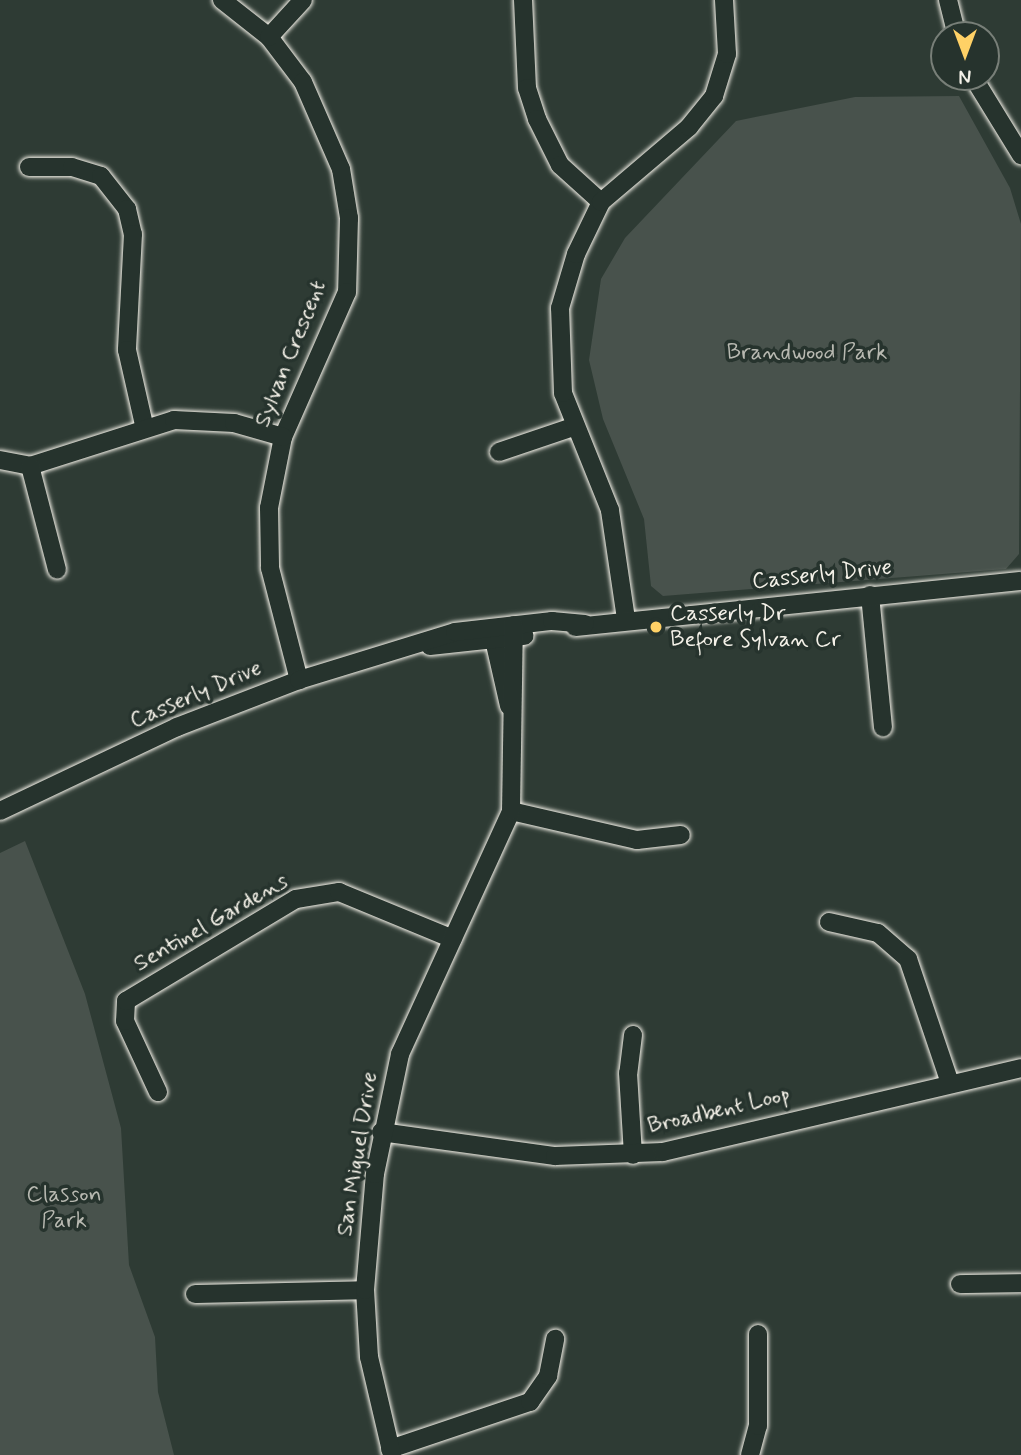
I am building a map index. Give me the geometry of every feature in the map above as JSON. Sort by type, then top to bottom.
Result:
[{"type":"street","name":"Sylvan Crescent","points":[[222,0],[269,37],[322,117],[341,169],[349,218],[347,292],[283,437],[269,508],[269,558],[299,680]]},
{"type":"street","points":[[269,37],[303,0]]},
{"type":"street","points":[[523,0],[527,88],[537,119],[560,165],[601,202]]},
{"type":"street","points":[[626,619],[610,510],[573,427],[560,375],[560,308],[576,254],[601,202],[689,127],[714,96],[727,54],[724,0]]},
{"type":"street","points":[[948,0],[953,21]]},
{"type":"street","points":[[982,91],[1021,155]]},
{"type":"street","points":[[29,167],[72,167],[101,176],[127,209],[133,234],[127,350],[145,425]]},
{"type":"street","points":[[0,460],[30,466],[145,425],[202,419],[283,437]]},
{"type":"street","points":[[499,452],[573,427]]},
{"type":"street","points":[[30,466],[57,570]]},
{"type":"street","name":"Casserly Drive","points":[[0,811],[177,727],[299,680],[419,646],[492,634],[626,619],[1021,581]]},
{"type":"street","points":[[870,595],[883,727]]},
{"type":"street","name":"San Miguel Drive","points":[[391,1452],[369,1357],[365,1290],[382,1132],[400,1054],[510,811],[515,631]]},
{"type":"street","name":"San Miguel Drive","points":[[492,634],[511,713]]},
{"type":"street","points":[[510,811],[637,840],[681,835]]},
{"type":"street","name":"Sentinel Gardens","points":[[158,1092],[125,1021],[126,1001],[296,899],[339,892],[453,939]]},
{"type":"street","points":[[829,922],[878,933],[908,959],[949,1080]]},
{"type":"street","points":[[633,1035],[628,1073],[633,1155]]},
{"type":"street","name":"Broadbent Loop","points":[[382,1132],[555,1156],[633,1155],[949,1080],[1021,1068]]},
{"type":"street","points":[[960,1284],[1021,1283]]},
{"type":"street","points":[[195,1294],[365,1290]]},
{"type":"street","points":[[750,1455],[758,1426],[758,1334]]},
{"type":"street","points":[[391,1452],[530,1402],[548,1376],[555,1339]]},
{"type":"green space","name":"Brandwood Park","points":[[959,96],[1010,188],[1021,224],[1019,554],[1006,569],[663,596],[651,586],[644,519],[603,419],[589,360],[601,279],[625,238],[736,121],[855,97]]},
{"type":"green space","name":"Classon Park","points":[[25,841],[85,994],[121,1128],[129,1265],[155,1337],[158,1392],[174,1455],[0,1455],[0,853]]},
{"type":"place","name":"Casserly Dr Before Sylvan Cr","points":[[656,627]]}]
